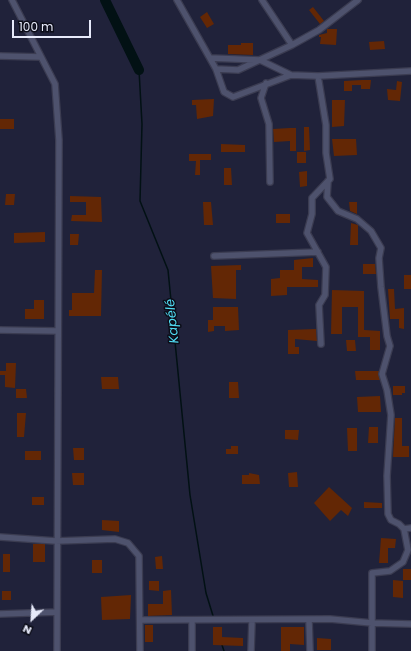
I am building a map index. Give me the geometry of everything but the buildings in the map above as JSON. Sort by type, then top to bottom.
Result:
[{"type":"street","points":[[12,0],[55,84],[59,140],[56,541],[57,651]]},
{"type":"street","points":[[177,0],[210,58],[224,92],[233,97],[266,83],[292,75],[318,76],[411,71]]},
{"type":"street","points":[[262,0],[292,45]]},
{"type":"street","points":[[216,70],[238,70],[292,45],[319,30],[358,0]]},
{"type":"street","points":[[0,56],[41,57]]},
{"type":"street","points":[[210,58],[260,60],[292,75]]},
{"type":"street","points":[[318,76],[326,125],[326,153],[330,179],[328,181],[327,198],[338,211],[357,219],[371,231],[381,248],[379,258],[381,287],[387,336],[390,346],[382,374],[387,390],[391,415],[387,476],[388,514],[391,520],[399,524],[404,529],[408,550],[403,562],[390,571],[372,573],[372,651]]},
{"type":"street","points":[[266,83],[261,98],[269,124],[270,182]]},
{"type":"street","points":[[322,344],[319,305],[325,295],[326,267],[307,233],[312,214],[312,198],[328,181]]},
{"type":"street","points":[[214,256],[318,252]]},
{"type":"street","points":[[0,330],[58,331]]},
{"type":"street","points":[[404,529],[411,528]]},
{"type":"street","points":[[0,538],[56,541],[115,540],[128,543],[139,556],[140,651]]},
{"type":"street","points":[[0,614],[57,612]]},
{"type":"street","points":[[140,620],[252,621],[330,619],[372,623],[411,624]]},
{"type":"street","points":[[309,620],[310,651]]},
{"type":"street","points":[[192,621],[192,651]]},
{"type":"street","points":[[251,651],[252,621]]},
{"type":"waterway","name":"Kapélé","points":[[105,0],[139,70]]},
{"type":"waterway","name":"Kapélé","points":[[139,70],[142,124],[140,201],[168,270],[190,495],[206,593],[214,619]]},
{"type":"waterway","name":"Kapélé","points":[[222,645],[224,651]]}]
